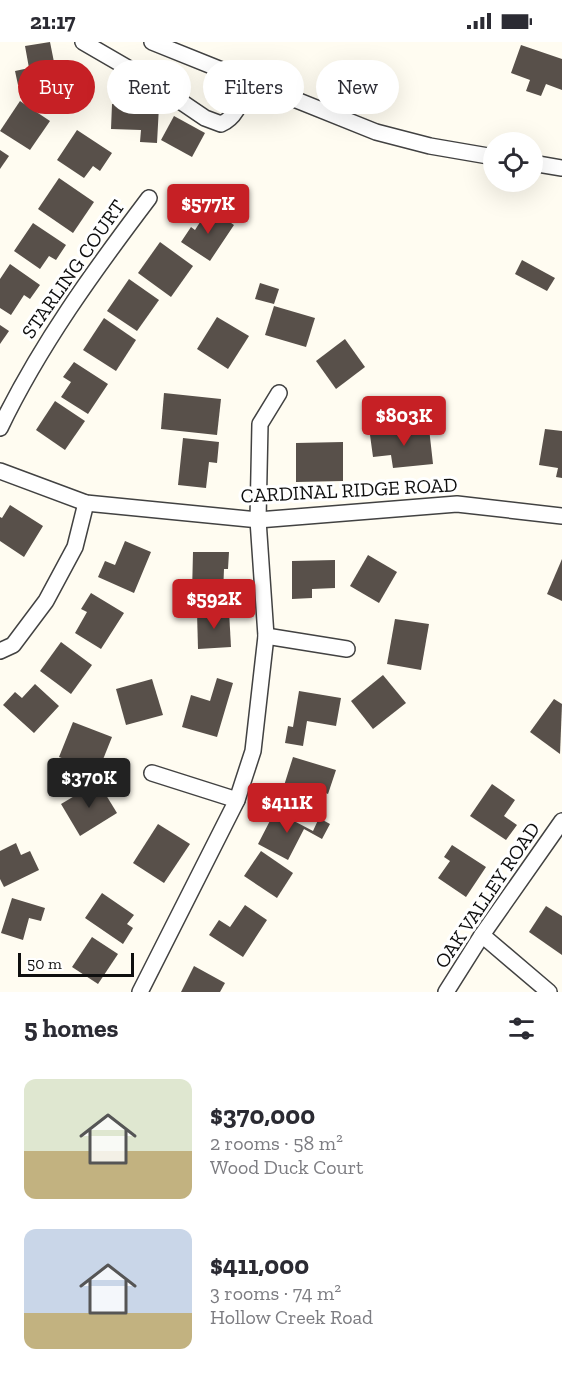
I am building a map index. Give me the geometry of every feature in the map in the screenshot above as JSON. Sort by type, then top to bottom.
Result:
[{"type":"street","points":[[82,42],[152,82],[205,118],[221,124],[230,120],[234,114]]},
{"type":"street","points":[[152,42],[203,62]]},
{"type":"street","points":[[304,103],[376,132],[430,146],[483,155]]},
{"type":"street","points":[[543,165],[562,168]]},
{"type":"street","name":"STARLING COURT","points":[[0,428],[24,378],[78,292],[149,198]]},
{"type":"street","points":[[140,992],[237,800],[253,751],[266,636],[258,520],[260,424],[279,393]]},
{"type":"street","name":"CARDINAL RIDGE ROAD","points":[[0,471],[86,503],[258,520],[457,504],[562,516]]},
{"type":"street","points":[[0,651],[13,645],[46,601],[75,547],[86,503]]},
{"type":"street","points":[[266,636],[347,649]]},
{"type":"street","points":[[153,773],[237,800]]},
{"type":"street","name":"OAK VALLEY ROAD","points":[[446,992],[482,935],[562,821]]},
{"type":"street","points":[[482,935],[549,992]]},
{"type":"building","points":[[50,42],[54,60],[28,60],[25,46]]},
{"type":"building","points":[[521,45],[562,59],[562,90],[546,84],[541,96],[526,91],[530,80],[511,73]]},
{"type":"building","points":[[18,104],[18,114],[40,114],[50,121],[30,150],[0,131]]},
{"type":"building","points":[[112,114],[159,114],[157,143],[140,142],[141,130],[111,129]]},
{"type":"building","points":[[174,116],[205,133],[192,157],[161,140]]},
{"type":"building","points":[[77,130],[112,153],[100,171],[93,166],[84,178],[57,160]]},
{"type":"building","points":[[0,150],[9,156],[0,169]]},
{"type":"building","points":[[59,178],[94,202],[73,233],[38,209]]},
{"type":"building","points":[[209,208],[234,225],[210,261],[181,242],[191,227],[195,230]]},
{"type":"building","points":[[33,223],[66,245],[56,260],[49,256],[40,269],[14,251]]},
{"type":"building","points":[[160,242],[193,266],[171,297],[138,273]]},
{"type":"building","points":[[522,260],[555,278],[547,291],[515,274]]},
{"type":"building","points":[[10,264],[40,285],[30,299],[24,295],[11,315],[0,308],[0,279]]},
{"type":"building","points":[[129,279],[159,300],[137,331],[107,311]]},
{"type":"building","points":[[260,283],[279,289],[274,304],[255,299]]},
{"type":"building","points":[[274,306],[315,318],[306,347],[265,335]]},
{"type":"building","points":[[217,317],[249,336],[228,369],[197,349]]},
{"type":"building","points":[[104,318],[136,340],[116,371],[83,350]]},
{"type":"building","points":[[0,325],[9,331],[0,344]]},
{"type":"building","points":[[345,339],[365,367],[336,389],[316,361]]},
{"type":"building","points":[[74,362],[108,384],[88,414],[61,397],[71,382],[63,377]]},
{"type":"building","points":[[164,393],[221,399],[217,435],[161,429]]},
{"type":"building","points":[[55,401],[85,421],[65,450],[36,430]]},
{"type":"building","points":[[429,428],[433,464],[393,468],[391,455],[373,457],[370,435]]},
{"type":"building","points":[[545,429],[562,431],[562,478],[556,477],[558,468],[539,465]]},
{"type":"building","points":[[183,438],[219,442],[217,463],[209,462],[206,488],[178,485]]},
{"type":"building","points":[[343,442],[343,481],[296,482],[296,443]]},
{"type":"building","points":[[10,505],[43,526],[24,557],[0,541],[0,517],[2,518]]},
{"type":"building","points":[[125,541],[151,552],[134,593],[98,577],[105,561],[115,565]]},
{"type":"building","points":[[193,552],[229,552],[228,569],[224,569],[223,594],[192,593]]},
{"type":"building","points":[[368,555],[397,572],[379,603],[350,586]]},
{"type":"building","points":[[562,559],[562,601],[547,594]]},
{"type":"building","points":[[335,560],[335,588],[312,589],[312,598],[292,599],[292,561]]},
{"type":"building","points":[[91,593],[124,613],[101,649],[75,633],[87,612],[81,609]]},
{"type":"building","points":[[229,611],[231,647],[198,649],[197,612]]},
{"type":"building","points":[[395,619],[429,624],[421,670],[387,664]]},
{"type":"building","points":[[61,642],[92,665],[71,694],[40,671]]},
{"type":"building","points":[[383,675],[406,703],[373,729],[351,701]]},
{"type":"building","points":[[217,678],[233,683],[217,737],[182,727],[191,695],[210,701]]},
{"type":"building","points":[[152,679],[163,715],[126,725],[116,689]]},
{"type":"building","points":[[35,684],[59,706],[34,733],[3,705],[15,692],[22,698]]},
{"type":"building","points":[[299,691],[341,698],[336,726],[307,721],[303,746],[285,743],[288,726],[293,727]]},
{"type":"building","points":[[554,699],[562,704],[560,754],[530,732]]},
{"type":"building","points":[[73,722],[112,737],[98,772],[59,757]]},
{"type":"building","points":[[293,757],[336,770],[328,794],[323,792],[319,804],[282,792]]},
{"type":"building","points":[[98,782],[117,813],[80,836],[61,804]]},
{"type":"building","points":[[492,784],[515,800],[504,816],[517,825],[506,840],[470,816]]},
{"type":"building","points":[[275,811],[313,831],[319,818],[330,824],[322,839],[304,829],[288,860],[258,844]]},
{"type":"building","points":[[158,824],[190,844],[164,883],[133,863]]},
{"type":"building","points":[[16,843],[21,855],[30,851],[39,870],[4,887],[0,879],[0,851]]},
{"type":"building","points":[[452,845],[486,867],[466,897],[438,878],[450,861],[444,857]]},
{"type":"building","points":[[261,851],[293,873],[277,898],[244,876]]},
{"type":"building","points":[[102,893],[134,915],[127,924],[133,928],[123,944],[85,918]]},
{"type":"building","points":[[12,898],[45,908],[41,921],[29,918],[23,940],[1,933]]},
{"type":"building","points":[[245,905],[267,920],[243,957],[209,935],[219,920],[230,927]]},
{"type":"building","points":[[546,906],[562,916],[562,955],[529,932]]},
{"type":"building","points":[[92,937],[118,954],[98,984],[72,967]]},
{"type":"building","points":[[194,966],[225,983],[220,992],[181,992]]}]
